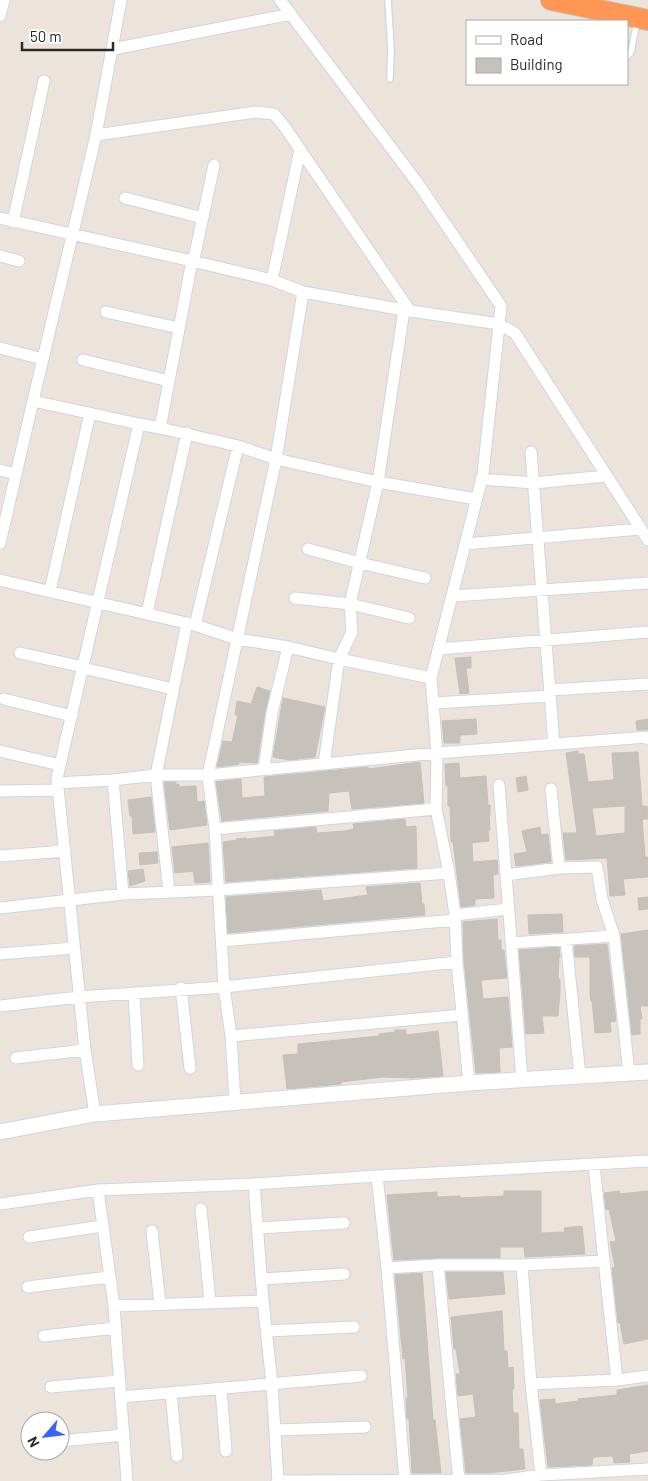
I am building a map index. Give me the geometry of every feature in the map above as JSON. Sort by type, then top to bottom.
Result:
[{"type":"highway","points":[[550,0],[643,19]]},
{"type":"street","points":[[0,16],[4,0]]},
{"type":"street","points":[[0,543],[96,134],[122,0]]},
{"type":"street","points":[[280,0],[419,185],[501,306],[481,479],[431,678],[437,753],[436,809],[449,873],[455,917],[457,962],[469,1083]]},
{"type":"street","points":[[113,49],[291,14]]},
{"type":"street","points":[[13,222],[44,81]]},
{"type":"street","points":[[96,134],[256,112],[274,114],[284,126],[407,310],[378,482],[350,604],[352,632],[339,659],[324,764]]},
{"type":"street","points":[[272,280],[300,150]]},
{"type":"street","points":[[160,428],[192,261],[214,164]]},
{"type":"street","points":[[125,198],[203,218]]},
{"type":"street","points":[[0,218],[272,280],[303,292],[499,324],[515,333],[648,540]]},
{"type":"street","points":[[0,256],[19,261]]},
{"type":"street","points":[[235,1102],[231,1036],[224,987],[215,829],[208,775],[276,459],[303,292]]},
{"type":"street","points":[[106,312],[179,328]]},
{"type":"street","points":[[0,348],[43,359]]},
{"type":"street","points":[[83,360],[169,381]]},
{"type":"street","points":[[33,401],[187,434],[238,446],[276,459],[378,482],[476,499]]},
{"type":"street","points":[[50,591],[90,413]]},
{"type":"street","points":[[95,1114],[85,1050],[57,778],[139,424]]},
{"type":"street","points":[[147,613],[187,434]]},
{"type":"street","points":[[169,891],[156,775],[173,689],[238,446]]},
{"type":"street","points":[[531,452],[554,744]]},
{"type":"street","points":[[0,470],[16,474]]},
{"type":"street","points":[[481,479],[534,483],[606,476]]},
{"type":"street","points":[[465,544],[641,529]]},
{"type":"street","points":[[308,549],[425,578]]},
{"type":"street","points":[[0,580],[147,613],[191,624],[236,639],[431,678]]},
{"type":"street","points":[[452,596],[648,583]]},
{"type":"street","points":[[295,598],[350,604],[409,618]]},
{"type":"street","points":[[438,649],[648,632]]},
{"type":"street","points":[[264,769],[272,713],[288,648]]},
{"type":"street","points":[[20,653],[173,689]]},
{"type":"street","points":[[433,703],[648,684]]},
{"type":"street","points":[[4,699],[72,716]]},
{"type":"street","points":[[0,791],[58,787],[156,775],[208,775],[437,753],[648,737],[648,739]]},
{"type":"street","points":[[0,751],[60,765]]},
{"type":"street","points":[[113,780],[123,894]]},
{"type":"street","points":[[499,784],[522,1080]]},
{"type":"street","points":[[552,789],[559,868]]},
{"type":"street","points":[[215,829],[436,809]]},
{"type":"street","points":[[0,856],[65,852]]},
{"type":"street","points":[[506,875],[559,868],[597,867],[602,899],[614,936],[629,1073]]},
{"type":"street","points":[[0,908],[123,894],[218,890],[449,873]]},
{"type":"street","points":[[222,941],[455,917],[509,909]]},
{"type":"street","points":[[511,944],[614,936]]},
{"type":"street","points":[[566,940],[580,1076]]},
{"type":"street","points":[[0,954],[74,948]]},
{"type":"street","points":[[0,1006],[181,988],[224,987],[457,962]]},
{"type":"street","points":[[181,988],[190,1068]]},
{"type":"street","points":[[134,993],[138,1065]]},
{"type":"street","points":[[231,1036],[462,1015]]},
{"type":"street","points":[[16,1058],[85,1050]]},
{"type":"street","points":[[0,1132],[95,1114],[469,1083],[648,1072]]},
{"type":"street","points":[[0,1204],[98,1190],[254,1184],[648,1161]]},
{"type":"street","points":[[594,1165],[617,1380]]},
{"type":"street","points":[[378,1176],[405,1481]]},
{"type":"street","points":[[254,1184],[276,1430],[277,1481],[506,1480],[541,1476],[624,1476],[648,1469]]},
{"type":"street","points":[[98,1190],[114,1306],[127,1481]]},
{"type":"street","points":[[201,1209],[210,1302]]},
{"type":"street","points":[[258,1228],[344,1223]]},
{"type":"street","points":[[29,1237],[102,1226]]},
{"type":"street","points":[[152,1231],[160,1304]]},
{"type":"street","points":[[387,1268],[438,1264],[522,1265],[604,1261]]},
{"type":"street","points":[[438,1264],[459,1481]]},
{"type":"street","points":[[522,1265],[530,1384],[541,1476]]},
{"type":"street","points":[[262,1279],[344,1274]]},
{"type":"street","points":[[28,1287],[109,1278]]},
{"type":"street","points":[[114,1306],[263,1301]]},
{"type":"street","points":[[267,1331],[354,1327]]},
{"type":"street","points":[[44,1336],[115,1328]]},
{"type":"street","points":[[121,1397],[361,1376]]},
{"type":"street","points":[[530,1384],[617,1380],[648,1376]]},
{"type":"street","points":[[51,1387],[119,1381]]},
{"type":"street","points":[[221,1388],[226,1451]]},
{"type":"street","points":[[171,1392],[177,1456]]},
{"type":"street","points":[[276,1430],[365,1427]]},
{"type":"street","points":[[70,1440],[124,1435]]},
{"type":"lane","points":[[388,0],[392,49],[390,79]]},
{"type":"lane","points":[[628,56],[643,19]]},
{"type":"building","points":[[471,657],[471,668],[466,668],[469,693],[460,694],[455,658]]},
{"type":"building","points":[[257,687],[270,691],[257,763],[239,762],[239,764],[217,767],[223,741],[232,742],[238,715],[235,715],[237,701],[251,704]]},
{"type":"building","points":[[283,698],[325,707],[315,757],[289,760],[273,757]]},
{"type":"building","points":[[476,719],[477,734],[460,735],[460,743],[444,743],[442,721]]},
{"type":"building","points":[[648,719],[648,730],[637,730],[636,721]]},
{"type":"building","points":[[578,751],[578,754],[584,754],[588,782],[614,780],[612,753],[638,752],[642,806],[647,806],[648,819],[642,819],[645,857],[648,857],[648,877],[623,879],[625,895],[610,896],[607,858],[566,860],[563,833],[577,833],[566,753]],"holes":[[[625,806],[625,833],[596,836],[592,808]]]},
{"type":"building","points":[[420,762],[424,803],[352,809],[349,791],[329,793],[328,811],[222,821],[216,782],[241,779],[242,798],[265,796],[264,777],[368,767],[368,769]]},
{"type":"building","points":[[459,763],[460,778],[486,776],[488,805],[490,805],[489,841],[472,843],[473,862],[497,860],[498,874],[493,875],[494,898],[475,899],[475,905],[461,907],[453,842],[451,842],[450,806],[448,806],[445,764]]},
{"type":"building","points":[[526,776],[528,790],[518,792],[516,778]]},
{"type":"building","points":[[164,782],[176,782],[176,785],[179,784],[179,787],[196,786],[197,802],[204,801],[207,825],[170,830]]},
{"type":"building","points":[[151,797],[155,832],[133,834],[132,816],[130,816],[128,800]]},
{"type":"building","points":[[405,819],[406,827],[416,826],[417,868],[226,882],[223,842],[275,836],[274,831],[316,827],[317,833],[345,831],[354,829],[353,824]]},
{"type":"building","points":[[540,827],[541,835],[548,834],[551,862],[516,866],[514,854],[527,852],[522,831]]},
{"type":"building","points":[[208,843],[210,882],[195,883],[193,871],[175,873],[172,847]]},
{"type":"building","points":[[157,852],[158,863],[140,865],[139,853]]},
{"type":"building","points":[[143,869],[145,881],[130,886],[128,871]]},
{"type":"building","points":[[420,883],[425,915],[228,933],[226,897],[321,890],[323,901],[368,895],[366,887]]},
{"type":"building","points":[[648,897],[648,909],[639,910],[638,898]]},
{"type":"building","points":[[562,914],[563,932],[529,934],[528,915]]},
{"type":"building","points":[[497,919],[498,940],[501,940],[501,950],[504,950],[507,978],[481,980],[483,999],[508,997],[512,1047],[499,1048],[500,1072],[476,1073],[464,961],[463,922]]},
{"type":"building","points":[[648,930],[648,1006],[640,1006],[642,1019],[640,1019],[640,1034],[632,1035],[621,934]]},
{"type":"building","points":[[607,944],[616,1021],[610,1022],[611,1032],[595,1033],[590,994],[590,957],[575,957],[574,946]]},
{"type":"building","points":[[559,947],[558,979],[560,979],[560,992],[558,1016],[542,1016],[544,1033],[526,1034],[519,950]]},
{"type":"building","points":[[395,1030],[406,1030],[406,1035],[438,1031],[443,1076],[383,1077],[341,1082],[341,1084],[287,1089],[283,1055],[298,1054],[298,1044],[379,1036],[379,1034],[395,1032]]},
{"type":"building","points":[[504,1191],[541,1191],[541,1233],[565,1232],[564,1228],[582,1226],[585,1254],[525,1257],[524,1247],[500,1247],[500,1258],[394,1260],[387,1195],[437,1192],[437,1197],[460,1196],[460,1198],[504,1196]]},
{"type":"building","points":[[619,1191],[620,1194],[648,1191],[648,1339],[624,1344],[620,1323],[618,1323],[612,1268],[615,1267],[610,1242],[616,1241],[609,1209],[606,1210],[604,1193]]},
{"type":"building","points":[[446,1272],[503,1272],[505,1294],[449,1299]]},
{"type":"building","points":[[422,1273],[433,1420],[435,1420],[441,1473],[412,1473],[409,1419],[407,1419],[406,1398],[408,1398],[405,1358],[403,1359],[395,1275]]},
{"type":"building","points":[[502,1311],[504,1351],[507,1351],[508,1368],[513,1367],[513,1413],[518,1413],[519,1449],[523,1449],[525,1469],[466,1473],[460,1419],[476,1417],[473,1394],[458,1396],[456,1374],[460,1374],[456,1349],[454,1349],[451,1317]]},
{"type":"building","points":[[648,1385],[648,1451],[629,1454],[630,1462],[614,1463],[613,1456],[593,1457],[592,1465],[548,1467],[540,1400],[555,1399],[555,1404],[578,1401],[578,1399],[617,1395],[617,1390]]}]
